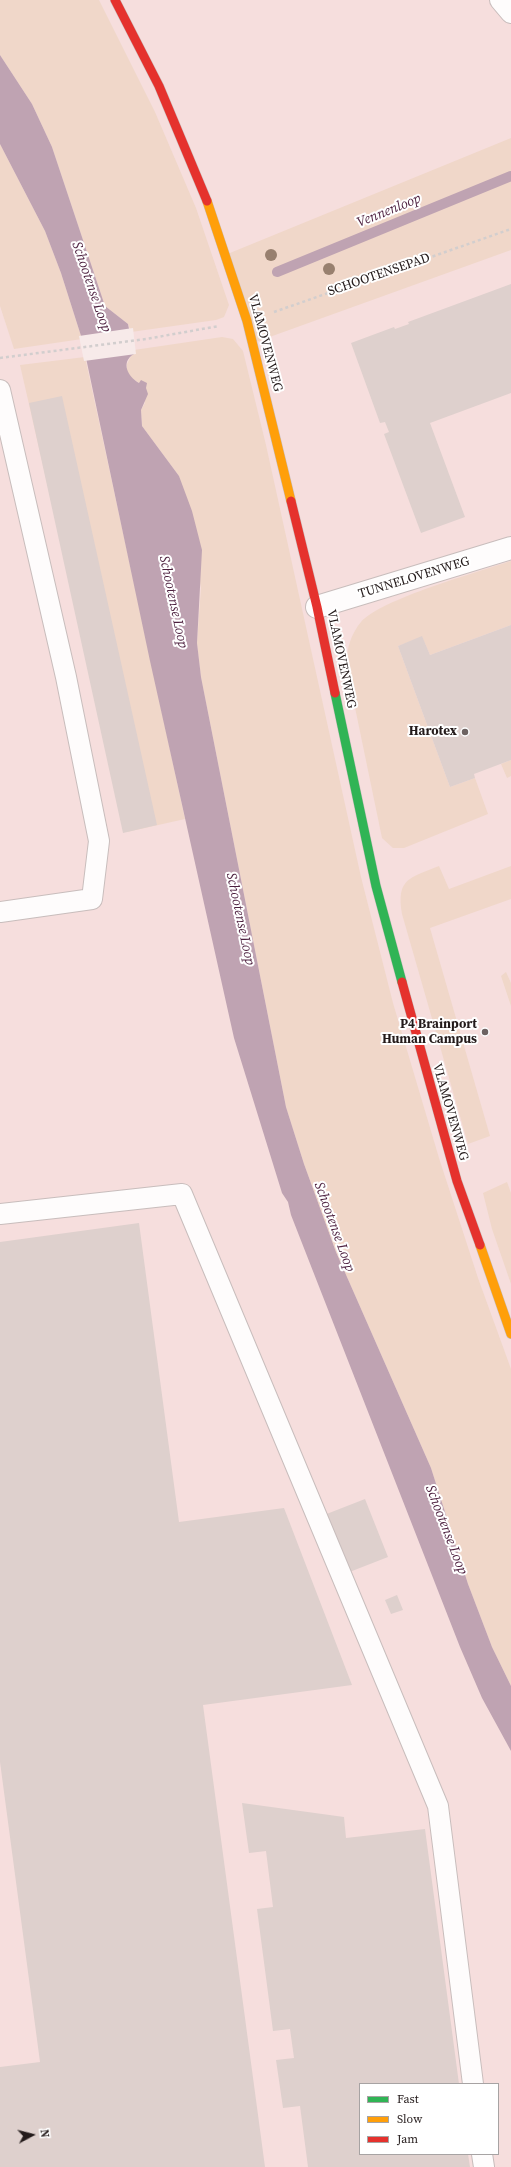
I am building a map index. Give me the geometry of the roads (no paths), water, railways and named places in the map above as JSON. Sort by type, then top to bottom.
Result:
[{"type":"street","name":"VLAMOVENWEG","points":[[115,0],[159,86],[209,205],[247,321],[317,607],[374,878],[419,1048],[457,1181],[511,1334]]},
{"type":"street","name":"TUNNELOVENWEG","points":[[317,607],[511,548]]},
{"type":"lane","points":[[500,0],[511,13]]},
{"type":"lane","points":[[0,390],[66,677],[99,841],[92,899],[0,912]]},
{"type":"lane","points":[[0,1214],[182,1194],[438,1806],[473,2083]]},
{"type":"lane","points":[[482,2155],[484,2167]]},
{"type":"water","name":"Schootense Loop","points":[[0,55],[32,104],[52,147],[105,306],[128,324],[134,354],[127,361],[127,369],[132,377],[139,383],[141,380],[147,383],[146,388],[148,394],[141,410],[142,426],[179,476],[192,511],[202,550],[197,643],[201,677],[286,1107],[304,1164],[336,1252],[431,1468],[468,1584],[492,1647],[511,1686],[511,1751],[482,1698],[460,1647],[291,1215],[288,1202],[282,1193],[234,1038],[150,661],[82,339],[61,273],[45,231],[0,144]]},
{"type":"waterway","name":"Vennenloop","points":[[277,272],[511,176]]},
{"type":"place","name":"Harotex","points":[[465,732]]},
{"type":"place","name":"P4 Brainport Human Campus","points":[[485,1032]]}]
